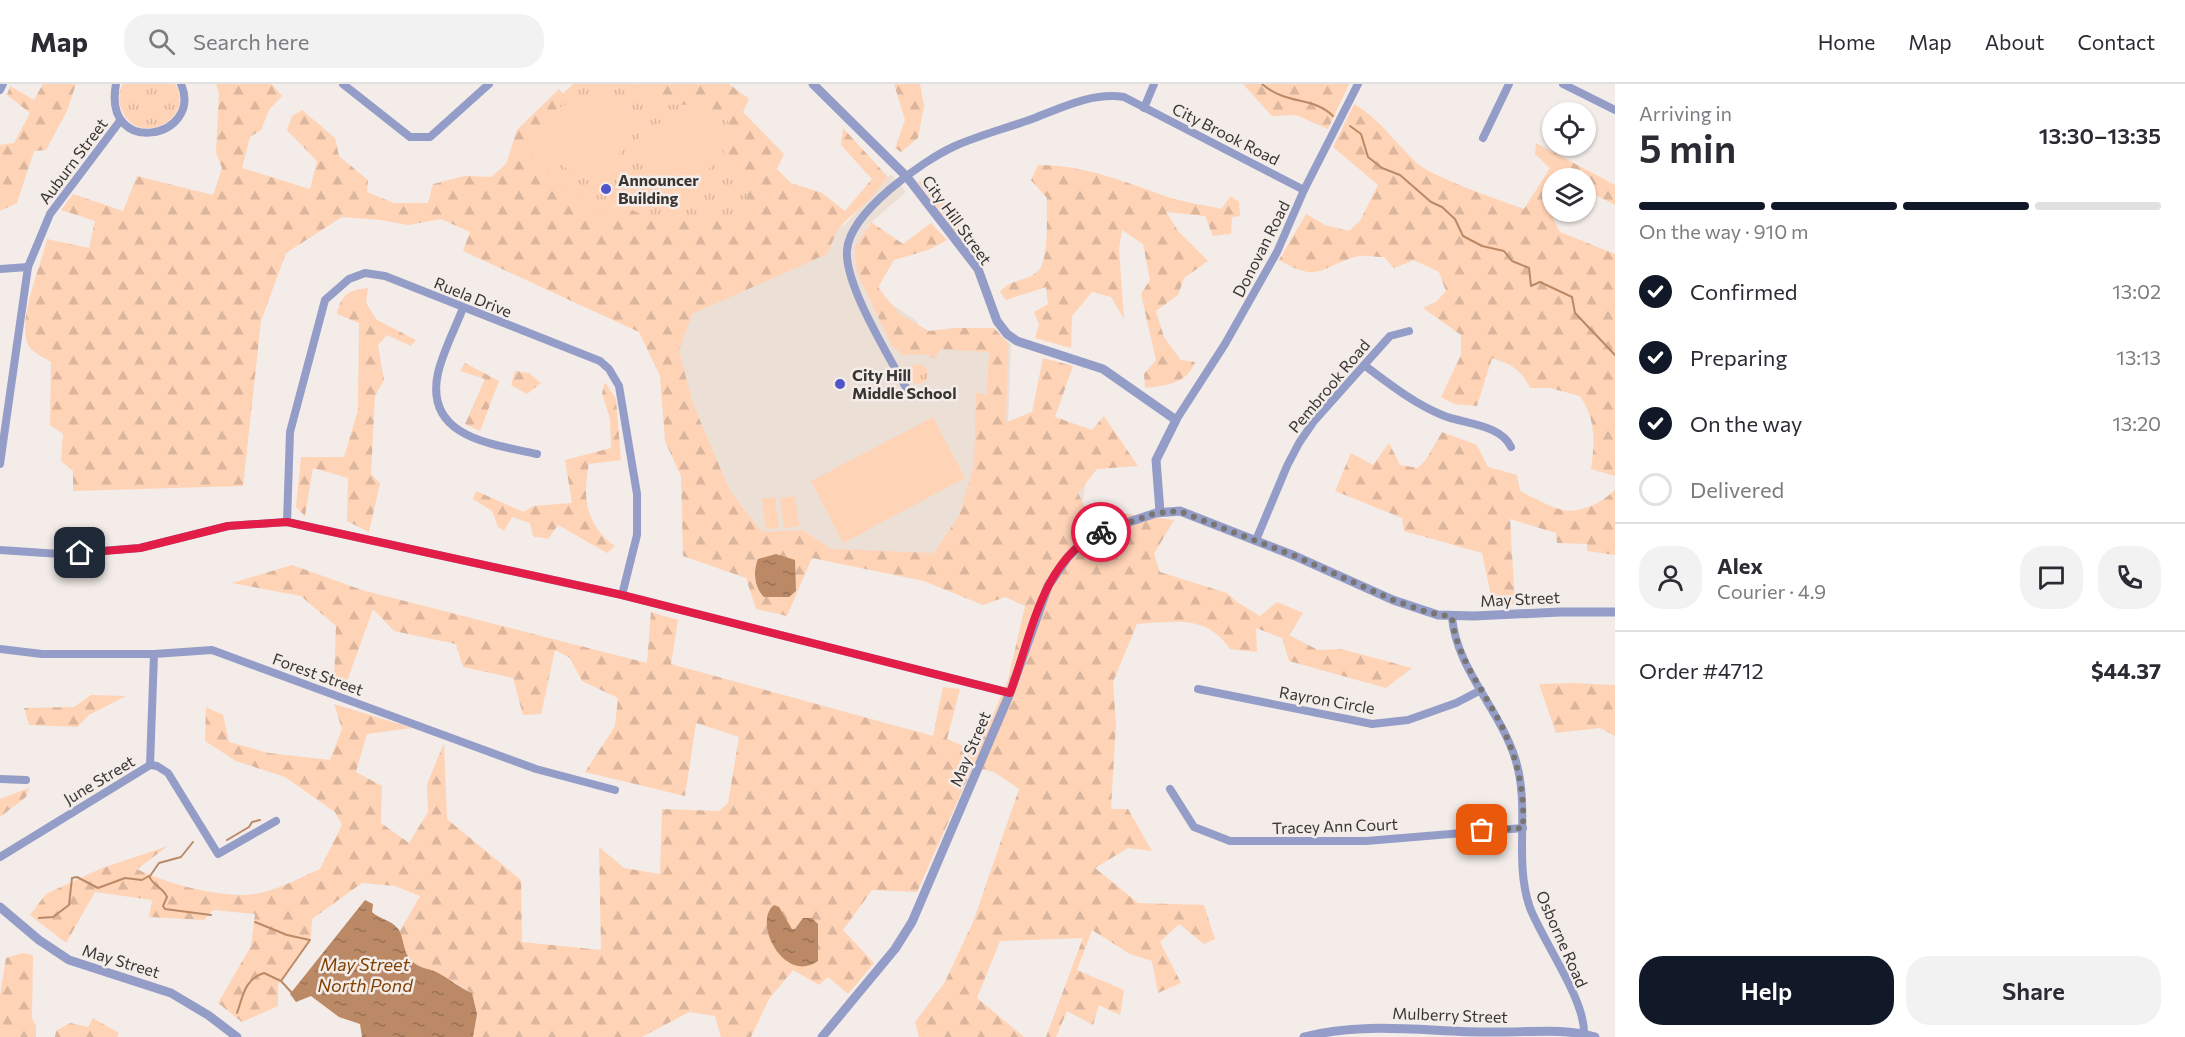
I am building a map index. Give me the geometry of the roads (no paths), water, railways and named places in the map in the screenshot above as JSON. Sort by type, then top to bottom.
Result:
[{"type":"street","points":[[0,90],[3,84]]},
{"type":"street","name":"Auburn Street","points":[[116,84],[113,100],[120,121],[140,133],[158,133],[173,125],[183,111],[185,99],[181,84]]},
{"type":"street","points":[[343,84],[410,137],[420,138],[430,136],[489,84]]},
{"type":"street","name":"City Hill Street","points":[[813,84],[907,177],[978,269],[997,321],[1007,334],[1017,341],[1103,369],[1176,420]]},
{"type":"street","points":[[1144,108],[1154,84]]},
{"type":"street","name":"Donovan Road","points":[[1176,420],[1225,344],[1277,252],[1304,190],[1358,84]]},
{"type":"street","points":[[1483,138],[1509,84]]},
{"type":"street","points":[[1563,84],[1615,110]]},
{"type":"street","name":"City Brook Road","points":[[910,395],[855,287],[847,261],[847,247],[859,221],[907,177],[954,147],[1084,100],[1109,95],[1124,98],[1304,190]]},
{"type":"street","name":"Auburn Street","points":[[0,460],[28,267],[50,214],[120,121]]},
{"type":"street","points":[[0,269],[28,267]]},
{"type":"street","name":"Ruela Drive","points":[[287,522],[290,432],[325,300],[349,279],[365,273],[385,276],[600,362],[615,377],[621,395],[639,514],[633,555],[622,595]]},
{"type":"street","points":[[463,308],[438,373],[437,394],[441,412],[451,426],[463,434],[492,445],[537,454]]},
{"type":"street","name":"Pembrook Road","points":[[1256,540],[1299,443],[1390,336],[1409,331]]},
{"type":"street","points":[[1364,365],[1407,397],[1440,415],[1503,435],[1511,447]]},
{"type":"street","points":[[1160,512],[1156,460],[1176,420]]},
{"type":"street","name":"May Street","points":[[822,1037],[895,949],[912,922],[1010,693],[1045,594],[1068,557],[1093,536],[1160,512],[1179,511],[1256,540],[1393,600],[1427,612],[1452,617],[1615,612]]},
{"type":"street","points":[[0,550],[60,554],[140,548],[228,526],[287,522],[622,595],[1010,693]]},
{"type":"street","name":"Osborne Road","points":[[1452,617],[1457,640],[1507,737],[1515,758],[1523,797],[1523,866],[1527,897],[1567,982],[1583,1022],[1584,1033]]},
{"type":"street","name":"Forest Street","points":[[0,649],[42,654],[154,654],[212,650],[536,769],[615,790]]},
{"type":"street","points":[[150,765],[154,654]]},
{"type":"street","name":"Rayron Circle","points":[[1198,690],[1372,724],[1408,720],[1456,703],[1481,690]]},
{"type":"street","name":"June Street","points":[[0,857],[150,765],[157,766],[168,773],[218,854],[276,822]]},
{"type":"street","points":[[0,779],[26,780]]},
{"type":"street","name":"Tracey Ann Court","points":[[1170,789],[1194,827],[1230,841],[1366,841],[1523,828]]},
{"type":"street","name":"May Street","points":[[0,907],[39,940],[69,960],[171,993],[208,1015],[237,1037]]},
{"type":"street","name":"Mulberry Street","points":[[1304,1037],[1336,1029],[1359,1027],[1584,1033],[1595,1037]]},
{"type":"water","points":[[776,554],[795,560],[796,591],[789,597],[764,597],[756,584],[755,569],[758,559]]},
{"type":"water","name":"May Street North Pond","points":[[365,900],[373,904],[372,912],[399,930],[406,953],[414,963],[437,972],[472,993],[477,1014],[473,1037],[362,1037],[360,1024],[339,1017],[311,996],[296,1002],[290,994]]},
{"type":"water","points":[[774,905],[779,907],[792,929],[795,929],[803,918],[812,918],[818,924],[818,961],[805,966],[794,965],[783,958],[775,948],[769,937],[767,924],[768,913]]},
{"type":"waterway","points":[[1262,84],[1281,95],[1317,106],[1333,116]]},
{"type":"waterway","points":[[1350,126],[1361,134],[1368,157],[1382,168],[1400,175],[1431,202],[1442,207],[1455,219],[1463,236],[1482,246],[1504,251],[1512,261],[1529,268],[1531,286],[1540,282],[1572,297],[1575,313],[1615,355]]},
{"type":"waterway","points":[[227,840],[249,827],[252,822],[260,820]]},
{"type":"waterway","points":[[150,876],[159,863],[181,857],[193,842]]},
{"type":"waterway","points":[[39,918],[53,917],[69,905],[72,878],[77,877],[98,888],[125,878],[142,880],[149,876],[166,894],[163,906],[165,909],[211,915]]},
{"type":"waterway","points":[[255,922],[287,935],[310,940],[281,981],[292,993]]},
{"type":"waterway","points":[[237,1013],[245,989],[257,976],[264,973],[281,981]]},
{"type":"place","name":"Announcer Building","points":[[606,189]]},
{"type":"place","name":"City Hill Middle School","points":[[840,384]]}]
